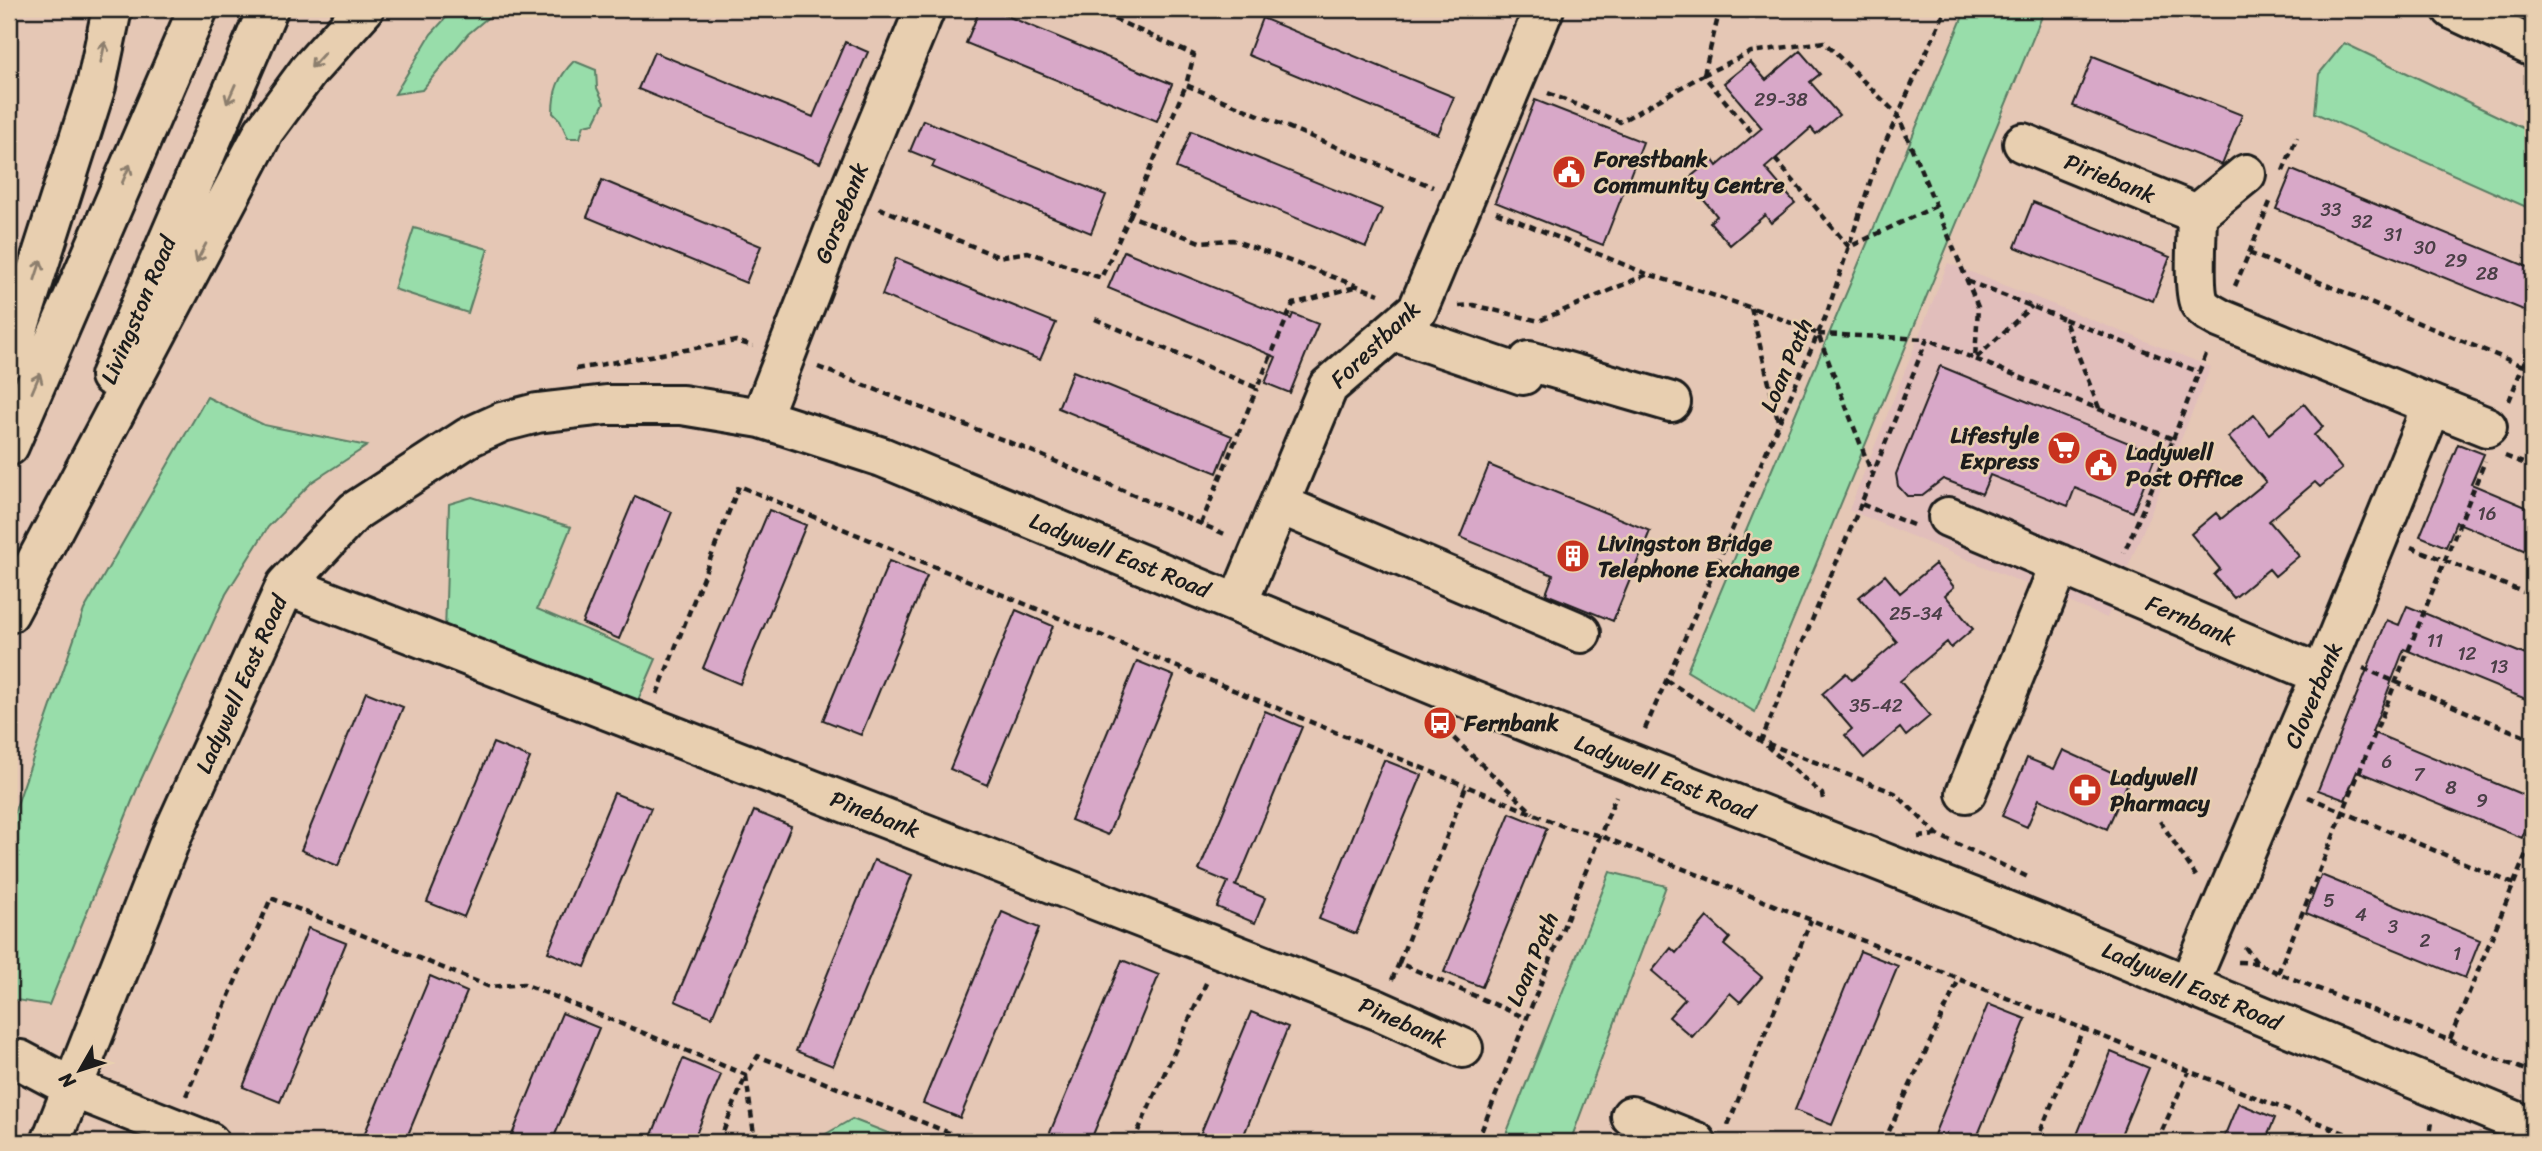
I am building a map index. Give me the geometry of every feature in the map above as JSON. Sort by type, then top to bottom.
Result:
[{"type":"street","points":[[9,358],[96,86],[112,9]]},
{"type":"street","points":[[9,446],[198,9]]},
{"type":"street","name":"Livingston Road","points":[[9,613],[268,9]]},
{"type":"street","points":[[9,613],[264,131],[309,70],[364,9]]},
{"type":"street","name":"Gorsebank","points":[[761,418],[848,195],[925,9]]},
{"type":"street","name":"Forestbank","points":[[1238,603],[1328,387],[1418,309],[1544,9]]},
{"type":"street","points":[[2452,9],[2533,47]]},
{"type":"street","points":[[2483,9],[2533,24]]},
{"type":"street","name":"Piriebank","points":[[2023,143],[2197,214]]},
{"type":"street","points":[[2246,174],[2197,214],[2199,302],[2208,312],[2427,402],[2495,426]]},
{"type":"street","points":[[1392,331],[1523,375],[1529,361],[1671,402]]},
{"type":"street","name":"Cloverbank","points":[[2189,984],[2326,665],[2425,423],[2427,402]]},
{"type":"street","name":"Ladywell East Road","points":[[51,1142],[171,838],[286,585],[355,511],[469,437],[502,422],[537,413],[606,405],[682,405],[761,418],[882,457],[1458,695],[2189,984],[2533,1128]]},
{"type":"street","points":[[1281,505],[1581,633]]},
{"type":"street","name":"Fernbank","points":[[1948,517],[2110,586],[2326,665]]},
{"type":"street","points":[[1966,793],[2060,564]]},
{"type":"street","name":"Pinebank","points":[[286,585],[1378,1010],[1462,1048]]},
{"type":"street","points":[[9,1059],[20,1060],[73,1088],[209,1142]]},
{"type":"street","points":[[1631,1116],[1711,1136]]},
{"type":"path","points":[[1092,9],[1194,55],[1186,85],[1130,216]]},
{"type":"path","points":[[1703,75],[1720,9]]},
{"type":"path","name":"Loan Path","points":[[1644,730],[1818,334],[1877,161],[1946,9]]},
{"type":"path","points":[[1514,80],[1620,122],[1703,75],[1751,52],[1824,42],[1898,115],[1978,307],[1975,359]]},
{"type":"path","points":[[1703,75],[1754,135]]},
{"type":"path","points":[[1186,85],[1648,274]]},
{"type":"path","points":[[1775,159],[1849,247],[1936,206]]},
{"type":"path","points":[[2110,586],[2249,253],[2523,366]]},
{"type":"path","points":[[1967,281],[2199,372]]},
{"type":"path","points":[[1202,524],[1293,304],[1359,286]]},
{"type":"path","points":[[1975,359],[2032,306]]},
{"type":"path","points":[[1750,307],[1779,425]]},
{"type":"path","points":[[1095,319],[1257,388]]},
{"type":"path","points":[[2064,319],[2099,409]]},
{"type":"path","points":[[1818,334],[1927,339],[2173,439]]},
{"type":"path","points":[[1927,339],[1861,504],[1930,531],[1948,517]]},
{"type":"path","points":[[2278,973],[2444,561],[2495,426],[2533,340]]},
{"type":"path","points":[[562,371],[736,341],[786,355],[1029,450],[1261,550]]},
{"type":"path","points":[[645,724],[739,486],[1536,816],[1601,836],[2368,1142]]},
{"type":"path","points":[[2379,535],[2533,596]]},
{"type":"path","points":[[2326,665],[2395,682],[2533,740]]},
{"type":"path","points":[[1666,680],[1761,741],[1822,794]]},
{"type":"path","points":[[1458,695],[1445,730],[1536,816]]},
{"type":"path","points":[[2275,783],[2514,884]]},
{"type":"path","points":[[1378,1010],[1399,963],[1466,786]]},
{"type":"path","name":"Loan Path","points":[[1477,1142],[1618,789]]},
{"type":"path","points":[[2160,821],[2257,963],[2533,1073]]},
{"type":"path","points":[[2450,1039],[2533,837]]},
{"type":"path","points":[[173,1128],[271,898],[490,986],[524,984],[746,1075]]},
{"type":"path","points":[[1711,1136],[1811,920]]},
{"type":"path","points":[[1133,1142],[1222,949]]},
{"type":"path","points":[[1399,963],[1526,1018]]},
{"type":"path","points":[[1884,1142],[1959,979]]},
{"type":"path","points":[[2036,1142],[2083,1029]]},
{"type":"path","points":[[719,1142],[746,1075],[758,1056],[972,1142]]},
{"type":"path","points":[[2159,1142],[2189,1071]]},
{"type":"path","points":[[746,1075],[755,1142]]},
{"type":"path","points":[[2325,1142],[2331,1128]]},
{"type":"shaded area","points":[[1948,263],[2211,367],[2107,618],[1849,510]]},
{"type":"green space","points":[[454,9],[498,9],[468,34],[422,90],[395,94],[431,34]]},
{"type":"green space","points":[[1966,9],[2045,9],[1755,712],[1687,671]]},
{"type":"green space","points":[[2344,43],[2533,133],[2533,210],[2315,113],[2319,74]]},
{"type":"green space","points":[[574,61],[596,70],[597,88],[604,103],[594,123],[584,125],[580,138],[568,138],[560,120],[553,113],[553,105],[560,79]]},
{"type":"green space","points":[[414,228],[488,249],[468,313],[394,289]]},
{"type":"green space","points":[[207,397],[264,425],[367,446],[312,482],[268,527],[226,594],[139,784],[49,1005],[9,999],[9,828],[84,610]]},
{"type":"green space","points":[[472,497],[571,527],[537,609],[656,659],[636,705],[445,633],[449,504]]},
{"type":"green space","points":[[1610,872],[1666,886],[1570,1142],[1503,1142]]},
{"type":"green space","points":[[852,1119],[911,1142],[812,1142]]},
{"type":"building","points":[[980,9],[990,9],[1172,84],[1157,121],[966,43]]},
{"type":"building","points":[[1262,18],[1454,97],[1438,134],[1248,55]]},
{"type":"building","points":[[845,42],[868,52],[820,163],[638,89],[654,52],[813,117]]},
{"type":"building","points":[[1800,51],[1820,74],[1810,82],[1839,115],[1816,134],[1811,128],[1765,168],[1795,203],[1771,223],[1765,215],[1730,245],[1710,222],[1717,216],[1687,180],[1712,159],[1717,166],[1762,128],[1724,83],[1750,62],[1766,80]]},
{"type":"building","points":[[2093,56],[2242,115],[2222,165],[2073,106]]},
{"type":"building","name":"Forestbank Community Centre","points":[[1535,100],[1643,142],[1603,245],[1495,202]]},
{"type":"building","points":[[923,120],[1106,195],[1091,233],[932,167],[935,161],[910,151]]},
{"type":"building","points":[[1191,131],[1382,209],[1366,247],[1176,168]]},
{"type":"building","points":[[2292,170],[2533,269],[2533,293],[2526,311],[2276,209]]},
{"type":"building","points":[[602,180],[761,246],[746,283],[587,217]]},
{"type":"building","points":[[2033,202],[2170,257],[2153,301],[2015,247]]},
{"type":"building","points":[[1124,251],[1291,319],[1293,314],[1318,324],[1290,393],[1265,383],[1276,357],[1108,288]]},
{"type":"building","points":[[896,258],[1056,323],[1040,360],[882,295]]},
{"type":"building","points":[[1940,366],[2156,454],[2133,512],[2075,488],[2068,506],[1990,475],[1982,494],[1943,479],[1921,496],[1907,496],[1898,486],[1896,474]]},
{"type":"building","points":[[1073,371],[1232,436],[1217,473],[1058,408]]},
{"type":"building","points":[[2304,404],[2323,427],[2314,435],[2342,469],[2320,487],[2315,482],[2269,521],[2299,556],[2275,576],[2269,569],[2234,598],[2214,575],[2220,569],[2191,534],[2216,513],[2221,519],[2266,482],[2228,437],[2254,415],[2269,434]]},
{"type":"building","points":[[2458,444],[2484,454],[2471,484],[2533,510],[2533,554],[2456,522],[2446,547],[2420,536]]},
{"type":"building","name":"Livingston Bridge Telephone Exchange","points":[[1489,465],[1650,531],[1613,621],[1546,594],[1553,575],[1460,537]]},
{"type":"building","points":[[635,496],[672,512],[619,639],[582,623]]},
{"type":"building","points":[[769,510],[806,525],[740,684],[703,668]]},
{"type":"building","points":[[889,561],[927,576],[861,735],[823,720]]},
{"type":"building","points":[[1935,564],[1954,587],[1945,595],[1973,629],[1951,648],[1947,642],[1900,681],[1930,716],[1906,736],[1900,728],[1864,758],[1845,735],[1852,729],[1822,694],[1846,673],[1852,680],[1897,642],[1859,597],[1885,575],[1900,593]]},
{"type":"building","points":[[2407,606],[2533,658],[2533,702],[2404,649],[2372,732],[2533,799],[2533,812],[2522,838],[2357,771],[2345,800],[2318,790],[2387,620],[2399,625]]},
{"type":"building","points":[[1016,610],[1053,626],[987,785],[950,769]]},
{"type":"building","points":[[1137,661],[1174,676],[1108,835],[1071,820]]},
{"type":"building","points":[[366,692],[403,707],[338,866],[301,850]]},
{"type":"building","points":[[1265,711],[1302,727],[1236,886],[1265,898],[1255,923],[1217,907],[1228,882],[1199,870]]},
{"type":"building","points":[[493,743],[530,758],[464,917],[427,902]]},
{"type":"building","name":"Ladywell Pharmacy","points":[[2063,750],[2129,780],[2107,829],[2039,799],[2027,827],[2002,816],[2027,758],[2054,769]]},
{"type":"building","points":[[1384,760],[1422,775],[1356,934],[1319,919]]},
{"type":"building","points":[[614,793],[651,808],[585,967],[548,952]]},
{"type":"building","points":[[754,811],[791,826],[712,1017],[675,1001]]},
{"type":"building","points":[[1510,813],[1547,828],[1482,987],[1444,972]]},
{"type":"building","points":[[874,860],[912,875],[833,1066],[796,1051]]},
{"type":"building","points":[[2321,875],[2480,940],[2465,978],[2306,913]]},
{"type":"building","points":[[1002,912],[1039,928],[960,1118],[923,1103]]},
{"type":"building","points":[[1707,917],[1730,938],[1724,945],[1762,977],[1740,1002],[1730,993],[1692,1037],[1669,1017],[1685,999],[1652,971],[1671,948],[1676,953]]},
{"type":"building","points":[[308,928],[346,943],[280,1102],[243,1087]]},
{"type":"building","points":[[1860,951],[1898,966],[1832,1125],[1795,1110]]},
{"type":"building","points":[[1122,960],[1159,975],[1090,1142],[1046,1142]]},
{"type":"building","points":[[430,976],[467,992],[405,1142],[382,1142],[364,1135]]},
{"type":"building","points":[[1988,1004],[2026,1019],[1975,1142],[1931,1142]]},
{"type":"building","points":[[1251,1012],[1288,1027],[1241,1142],[1197,1142]]},
{"type":"building","points":[[562,1013],[599,1028],[586,1060],[552,1142],[509,1142]]},
{"type":"building","points":[[2111,1052],[2149,1068],[2118,1142],[2074,1142]]},
{"type":"building","points":[[683,1059],[721,1075],[693,1142],[649,1142]]},
{"type":"building","points":[[2238,1103],[2275,1118],[2265,1142],[2222,1142]]},
{"type":"place","name":"Forestbank Community Centre","points":[[1569,172]]},
{"type":"place","name":"Lifestyle Express","points":[[2064,448]]},
{"type":"place","name":"Ladywell Post Office","points":[[2101,465]]},
{"type":"place","name":"Livingston Bridge Telephone Exchange","points":[[1573,556]]},
{"type":"place","name":"Fernbank","points":[[1440,723]]},
{"type":"place","name":"Ladywell Pharmacy","points":[[2085,790]]}]
